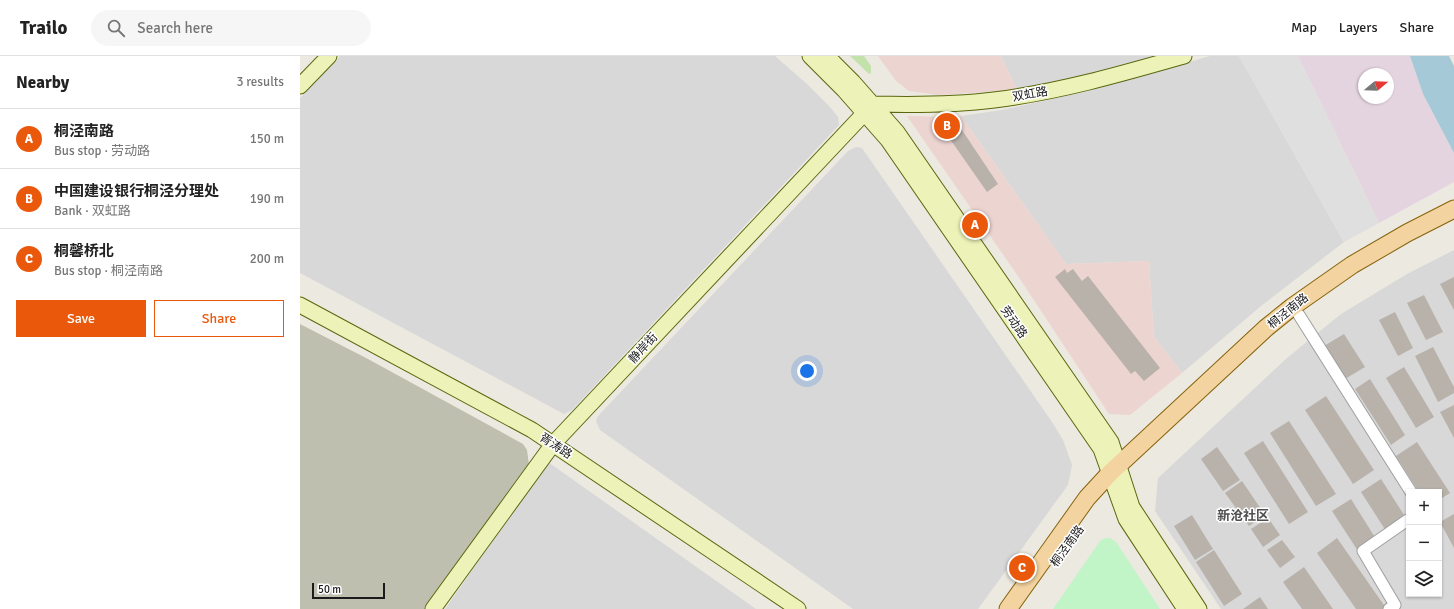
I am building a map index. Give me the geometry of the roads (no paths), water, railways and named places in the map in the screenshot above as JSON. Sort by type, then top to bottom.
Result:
[{"type":"main road","name":"桐泾南路","points":[[1022,609],[1096,505],[1116,474],[1266,328],[1292,307],[1352,265],[1407,233],[1452,216]]},
{"type":"main road","name":"桐泾南路","points":[[1008,609],[1087,498],[1299,315],[1358,274],[1452,216]]},
{"type":"street","points":[[300,86],[329,56]]},
{"type":"street","name":"劳动路","points":[[810,56],[868,108],[892,126],[1111,442],[1116,474],[1126,518],[1185,609]]},
{"type":"street","name":"劳动路","points":[[827,56],[868,108]]},
{"type":"street","name":"双虹路","points":[[868,108],[951,104],[1037,94],[1117,76],[1184,56]]},
{"type":"street","name":"静岸街","points":[[433,609],[553,444],[868,108]]},
{"type":"street","name":"胥涛路","points":[[300,305],[532,430],[798,609]]},
{"type":"street","points":[[1299,315],[1409,489]]},
{"type":"street","name":"劳动路","points":[[1116,474],[1132,507],[1199,609]]},
{"type":"street","points":[[1389,609],[1395,605],[1363,551],[1406,521]]},
{"type":"water","points":[[1410,56],[1449,56],[1454,66],[1454,153],[1423,94]]},
{"type":"place","name":"中国建设银行桐泾分理处","points":[[947,126]]},
{"type":"place","name":"桐泾南路","points":[[975,225]]},
{"type":"place","name":"桐馨桥北","points":[[1022,568]]},
{"type":"district","name":"新沧社区","points":[[1243,515]]}]
